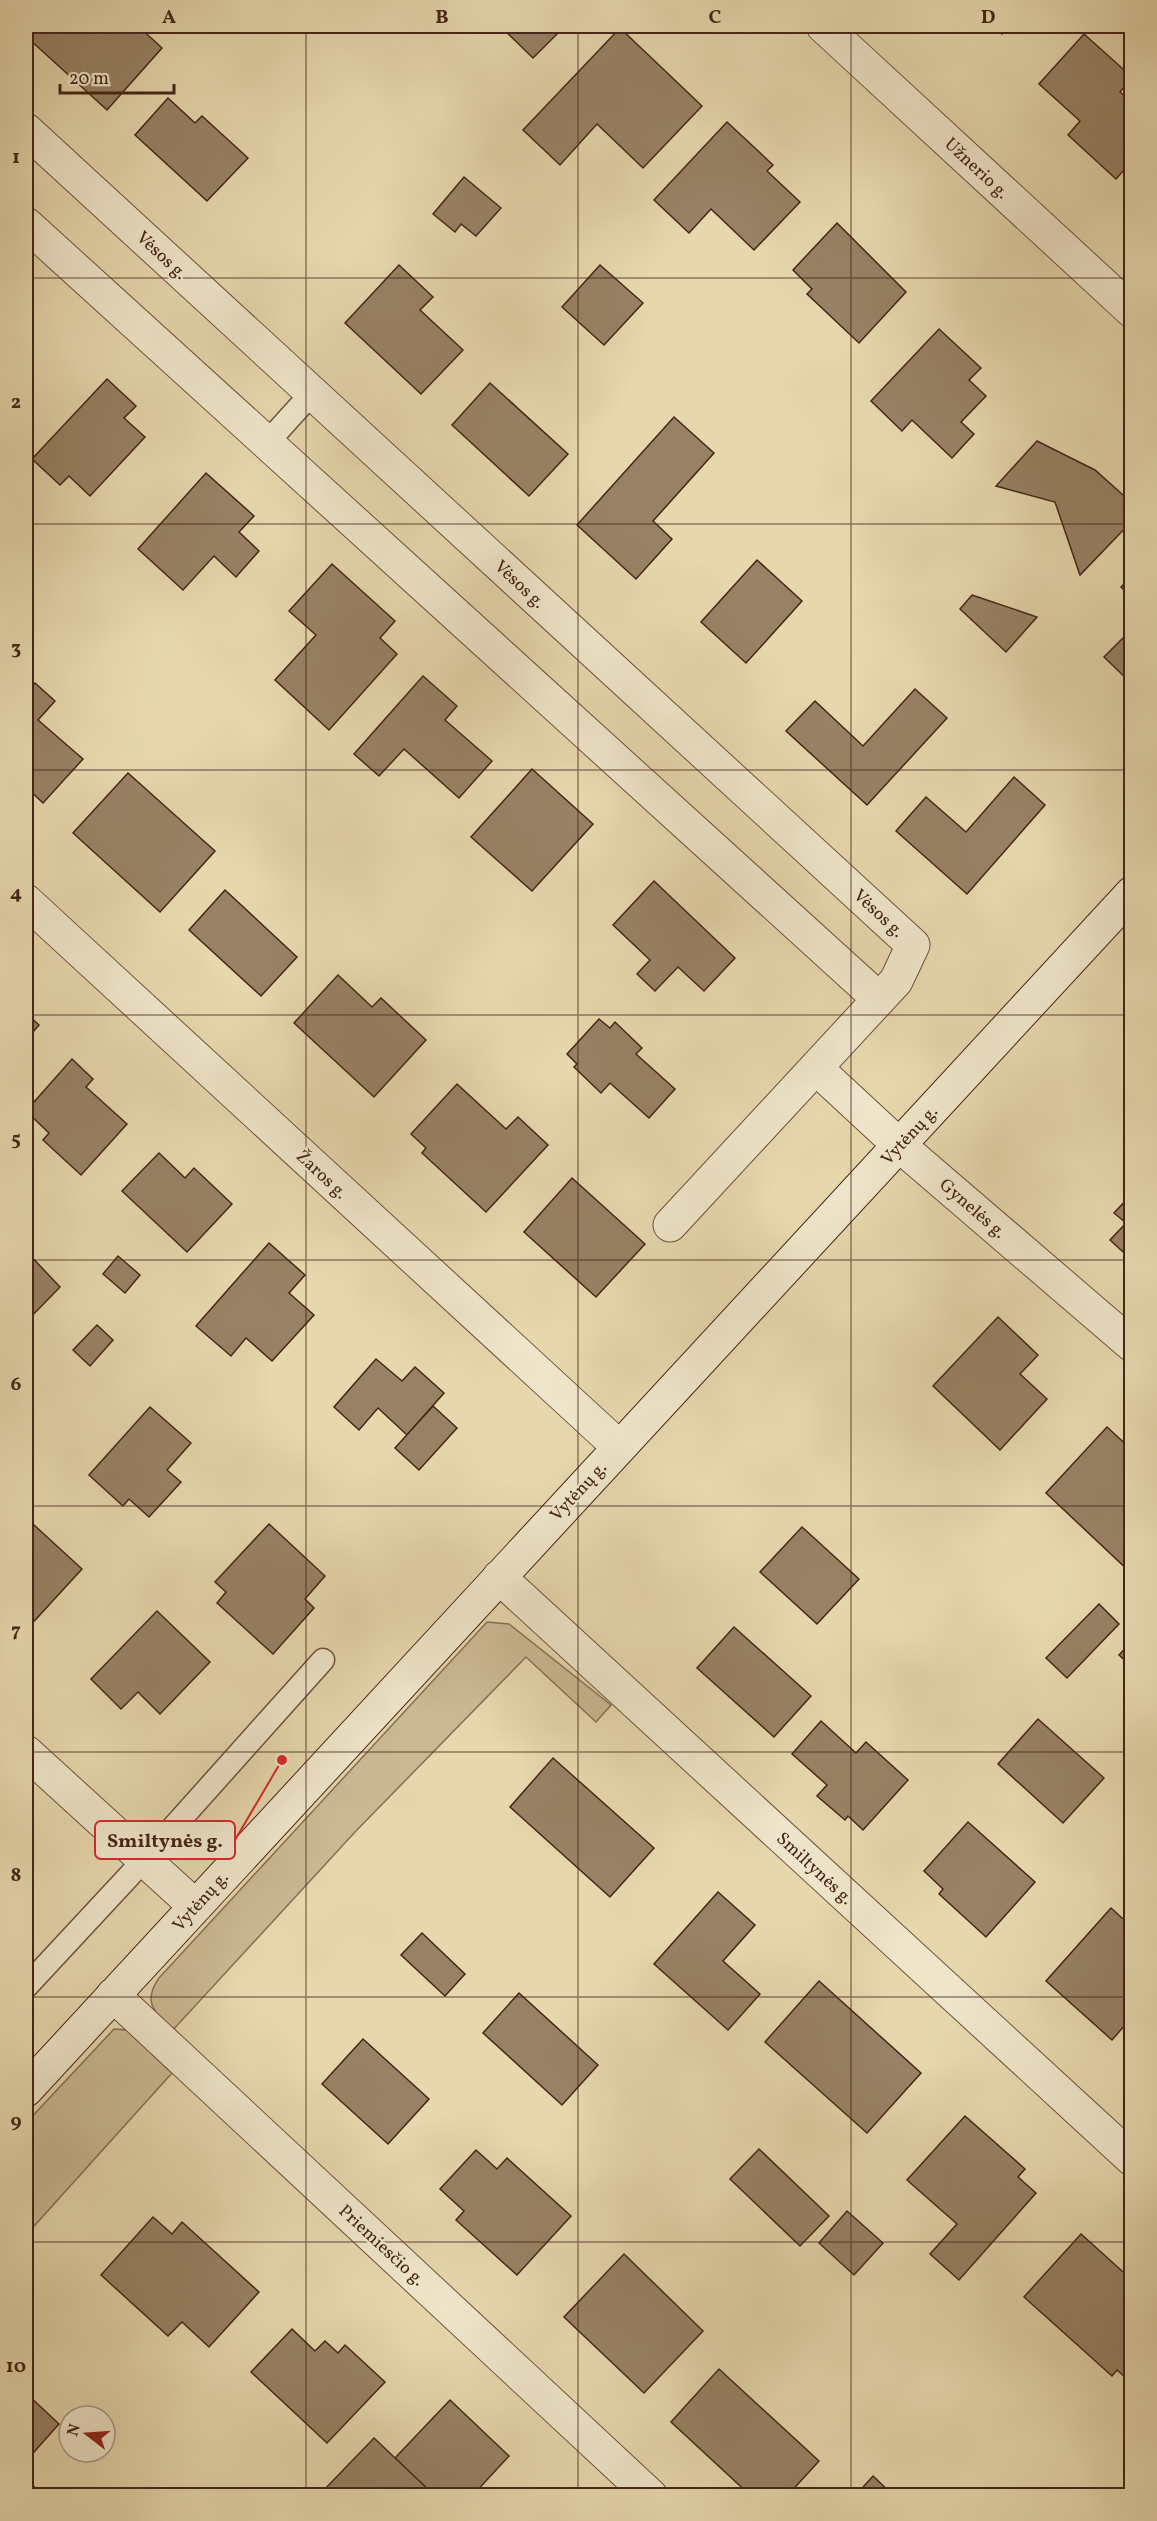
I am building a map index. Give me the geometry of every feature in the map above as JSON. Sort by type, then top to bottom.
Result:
[{"type":"street","name":"Užnerio g.","points":[[823,26],[1131,311]]},
{"type":"street","name":"Vėsos g.","points":[[26,130],[913,945],[896,981],[879,999]]},
{"type":"street","points":[[26,224],[265,444],[879,999],[817,1069],[670,1225]]},
{"type":"street","name":"Vytėnų g.","points":[[26,2090],[1131,893]]},
{"type":"street","name":"Žaros g.","points":[[26,901],[619,1447]]},
{"type":"street","name":"Gynelės g.","points":[[817,1069],[899,1145],[1131,1345]]},
{"type":"street","name":"Smiltynės g.","points":[[499,1577],[1131,2159]]},
{"type":"street","points":[[26,1752],[195,1906]]},
{"type":"street","name":"Priemiesčio g.","points":[[113,1995],[651,2496]]},
{"type":"lane","points":[[265,444],[312,393]]},
{"type":"lane","points":[[26,1987],[144,1860],[323,1660]]},
{"type":"shaded area","points":[[487,1622],[509,1624],[611,1705],[596,1722],[526,1657],[355,1832],[172,2031],[156,2013],[151,2001],[151,1994],[159,1978]]},
{"type":"shaded area","points":[[114,2029],[127,2030],[172,2073],[26,2235],[26,2123]]},
{"type":"building","points":[[41,26],[138,26],[162,48],[107,110],[29,39]]},
{"type":"building","points":[[500,26],[565,26],[533,58]]},
{"type":"building","points":[[993,26],[1011,26],[1002,34]]},
{"type":"building","points":[[620,28],[702,106],[643,168],[597,124],[560,165],[523,130]]},
{"type":"building","points":[[1084,34],[1132,77],[1120,92],[1132,102],[1132,161],[1116,179],[1068,135],[1080,121],[1039,84]]},
{"type":"building","points":[[168,98],[195,123],[202,116],[248,158],[207,201],[135,135]]},
{"type":"building","points":[[727,122],[773,165],[767,171],[800,202],[754,250],[711,209],[689,233],[654,200]]},
{"type":"building","points":[[464,177],[501,208],[476,236],[461,224],[455,232],[433,214]]},
{"type":"building","points":[[837,223],[906,292],[859,343],[807,294],[812,289],[793,270]]},
{"type":"building","points":[[399,265],[433,297],[420,310],[463,350],[421,394],[345,323]]},
{"type":"building","points":[[600,265],[643,303],[604,345],[562,307]]},
{"type":"building","points":[[939,329],[981,368],[969,380],[986,396],[961,422],[974,434],[952,458],[912,420],[902,431],[871,401]]},
{"type":"building","points":[[107,379],[136,406],[124,418],[145,437],[90,496],[69,476],[60,485],[32,459]]},
{"type":"building","points":[[490,383],[568,454],[529,496],[452,425]]},
{"type":"building","points":[[674,417],[714,453],[653,521],[672,539],[636,579],[577,525]]},
{"type":"building","points":[[1037,441],[1095,470],[1132,503],[1132,521],[1080,575],[1055,502],[996,486]]},
{"type":"building","points":[[206,473],[254,516],[239,532],[259,551],[236,577],[214,556],[183,590],[138,549]]},
{"type":"building","points":[[757,560],[802,601],[746,663],[701,622]]},
{"type":"building","points":[[332,564],[395,621],[380,638],[397,654],[329,730],[275,680],[316,635],[289,611]]},
{"type":"building","points":[[1132,576],[1132,598],[1121,587]]},
{"type":"building","points":[[972,595],[1037,617],[1006,652],[960,609]]},
{"type":"building","points":[[1132,629],[1132,684],[1104,657]]},
{"type":"building","points":[[423,676],[457,706],[445,720],[492,761],[459,798],[404,749],[379,776],[354,754]]},
{"type":"building","points":[[35,683],[55,701],[38,720],[83,759],[43,803],[26,787],[26,694]]},
{"type":"building","points":[[915,689],[947,718],[867,805],[786,731],[815,701],[863,746]]},
{"type":"building","points":[[532,769],[593,824],[532,891],[471,837]]},
{"type":"building","points":[[128,773],[215,851],[160,912],[73,833]]},
{"type":"building","points":[[1014,777],[1045,805],[967,894],[896,831],[926,797],[966,832]]},
{"type":"building","points":[[654,881],[735,958],[704,991],[678,967],[655,991],[637,974],[650,960],[613,925]]},
{"type":"building","points":[[225,890],[297,957],[261,996],[189,930]]},
{"type":"building","points":[[338,975],[372,1007],[381,998],[426,1040],[374,1097],[294,1023]]},
{"type":"building","points":[[26,1013],[39,1025],[26,1040]]},
{"type":"building","points":[[599,1019],[610,1028],[615,1022],[642,1048],[636,1054],[675,1089],[649,1118],[610,1083],[601,1093],[574,1067],[577,1064],[567,1054]]},
{"type":"building","points":[[72,1059],[93,1079],[86,1087],[127,1124],[81,1175],[43,1140],[49,1133],[26,1111]]},
{"type":"building","points":[[457,1084],[506,1129],[518,1117],[548,1145],[486,1212],[422,1153],[426,1148],[411,1134]]},
{"type":"building","points":[[159,1153],[185,1178],[194,1168],[232,1204],[187,1252],[122,1191]]},
{"type":"building","points":[[572,1178],[645,1244],[596,1297],[524,1232]]},
{"type":"building","points":[[1132,1194],[1132,1260],[1110,1240],[1126,1223],[1114,1213]]},
{"type":"building","points":[[269,1243],[305,1275],[289,1293],[314,1315],[272,1361],[246,1338],[231,1356],[196,1326]]},
{"type":"building","points":[[26,1251],[60,1287],[26,1322]]},
{"type":"building","points":[[118,1256],[140,1275],[125,1293],[103,1274]]},
{"type":"building","points":[[998,1317],[1038,1355],[1020,1374],[1047,1399],[1000,1450],[933,1386]]},
{"type":"building","points":[[97,1325],[113,1340],[90,1366],[73,1350]]},
{"type":"building","points":[[376,1359],[402,1381],[415,1367],[444,1393],[407,1435],[378,1408],[359,1430],[334,1407]]},
{"type":"building","points":[[433,1406],[457,1428],[419,1470],[395,1448]]},
{"type":"building","points":[[150,1407],[191,1443],[167,1470],[181,1482],[149,1517],[129,1499],[123,1506],[89,1475]]},
{"type":"building","points":[[1107,1427],[1132,1450],[1131,1573],[1046,1493]]},
{"type":"building","points":[[269,1524],[325,1576],[305,1599],[314,1608],[273,1654],[217,1603],[226,1592],[215,1582]]},
{"type":"building","points":[[34,1525],[82,1569],[26,1630],[26,1535]]},
{"type":"building","points":[[802,1527],[859,1579],[817,1624],[760,1572]]},
{"type":"building","points":[[1099,1604],[1119,1624],[1067,1678],[1046,1658]]},
{"type":"building","points":[[157,1611],[210,1662],[160,1714],[138,1692],[121,1709],[91,1679]]},
{"type":"building","points":[[734,1627],[811,1696],[774,1737],[697,1668]]},
{"type":"building","points":[[1132,1641],[1132,1667],[1119,1655]]},
{"type":"building","points":[[1038,1719],[1104,1778],[1063,1823],[998,1764]]},
{"type":"building","points":[[821,1721],[856,1753],[866,1742],[908,1780],[863,1830],[848,1816],[845,1820],[817,1796],[827,1785],[792,1754]]},
{"type":"building","points":[[553,1758],[654,1848],[610,1897],[510,1807]]},
{"type":"building","points":[[968,1822],[1035,1882],[986,1937],[939,1894],[943,1889],[924,1871]]},
{"type":"building","points":[[718,1892],[755,1925],[723,1961],[760,1994],[728,2030],[654,1964]]},
{"type":"building","points":[[1111,1908],[1132,1927],[1132,2017],[1112,2040],[1046,1981]]},
{"type":"building","points":[[422,1933],[465,1974],[445,1996],[401,1955]]},
{"type":"building","points":[[819,1981],[921,2073],[867,2133],[765,2042]]},
{"type":"building","points":[[519,1993],[598,2065],[562,2105],[483,2033]]},
{"type":"building","points":[[363,2039],[429,2099],[388,2144],[322,2084]]},
{"type":"building","points":[[965,2116],[1025,2169],[1018,2177],[1036,2193],[959,2280],[930,2254],[957,2224],[907,2180]]},
{"type":"building","points":[[759,2149],[829,2216],[800,2246],[730,2179]]},
{"type":"building","points":[[476,2150],[497,2169],[507,2158],[571,2216],[517,2275],[456,2220],[464,2211],[440,2189]]},
{"type":"building","points":[[847,2211],[883,2243],[854,2275],[819,2243]]},
{"type":"building","points":[[153,2217],[172,2234],[182,2222],[259,2292],[209,2347],[182,2322],[168,2336],[101,2275]]},
{"type":"building","points":[[1081,2234],[1132,2280],[1132,2383],[1117,2370],[1112,2376],[1024,2297]]},
{"type":"building","points":[[624,2254],[703,2331],[644,2393],[564,2317]]},
{"type":"building","points":[[292,2329],[315,2351],[325,2341],[338,2353],[345,2345],[385,2382],[327,2443],[251,2372]]},
{"type":"building","points":[[719,2369],[819,2461],[787,2496],[751,2496],[671,2422]]},
{"type":"building","points":[[26,2393],[57,2422],[57,2426],[26,2461]]},
{"type":"building","points":[[450,2400],[509,2456],[472,2496],[434,2496],[395,2458]]},
{"type":"building","points":[[374,2438],[434,2496],[325,2496],[322,2492]]},
{"type":"building","points":[[873,2476],[894,2496],[855,2496]]},
{"type":"building","points":[[26,2479],[43,2495],[43,2496],[26,2496]]},
{"type":"place","name":"Smiltynės g.","points":[[282,1760]]}]
